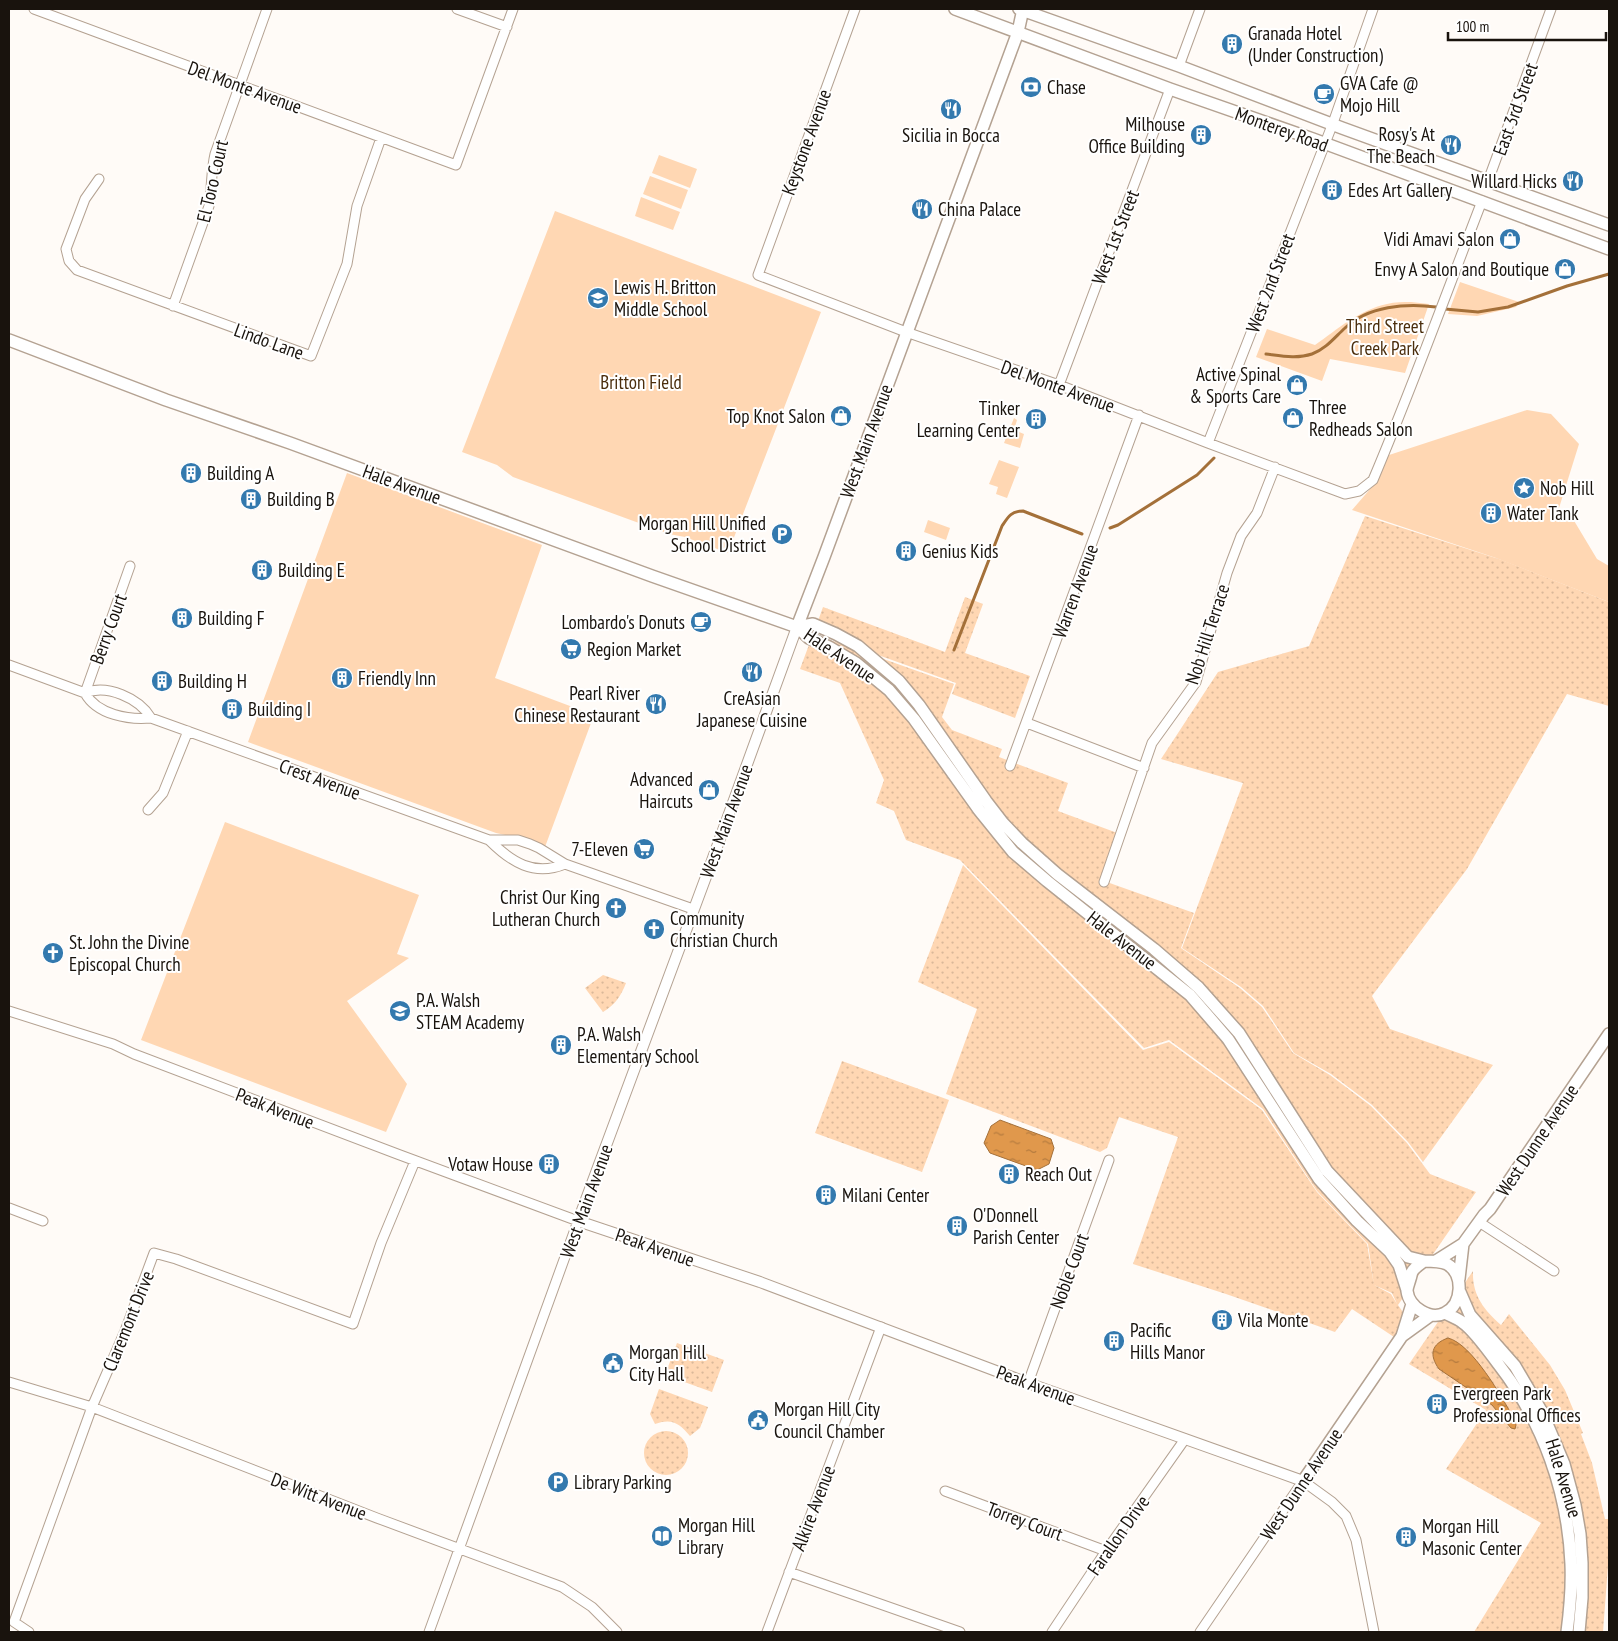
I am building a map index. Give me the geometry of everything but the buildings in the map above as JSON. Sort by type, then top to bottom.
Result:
[{"type":"main road","name":"Monterey Road","points":[[955,9],[1609,249]]},
{"type":"main road","name":"Monterey Road","points":[[1022,9],[1609,225]]},
{"type":"main road","name":"West Main Avenue","points":[[797,627],[1018,32],[1022,9]]},
{"type":"main road","name":"Hale Avenue","points":[[9,340],[166,400],[290,443],[645,574],[797,627],[809,638],[856,663],[889,690],[914,719],[979,810],[1013,852],[1190,995],[1228,1039],[1319,1179],[1357,1221],[1390,1252],[1399,1266],[1407,1290]]},
{"type":"main road","name":"Hale Avenue","points":[[797,627],[814,624],[836,634],[858,646],[898,681],[918,705],[1003,823],[1057,874],[1154,949],[1198,987],[1239,1033],[1327,1171],[1408,1256],[1430,1261]]},
{"type":"main road","name":"West Dunne Avenue","points":[[1430,1261],[1463,1244],[1490,1209],[1609,1034]]},
{"type":"main road","name":"West Dunne Avenue","points":[[1459,1279],[1463,1244]]},
{"type":"main road","points":[[1430,1261],[1448,1265],[1459,1279],[1460,1292],[1454,1304],[1445,1313],[1431,1316],[1412,1304],[1407,1290],[1412,1272],[1430,1261]]},
{"type":"main road","name":"Hale Avenue","points":[[1460,1292],[1470,1315],[1515,1366],[1542,1412],[1564,1464],[1575,1504],[1580,1534],[1582,1572],[1579,1632]]},
{"type":"main road","name":"West Dunne Avenue","points":[[1303,1481],[1402,1336],[1412,1304]]},
{"type":"main road","name":"Hale Avenue","points":[[1445,1313],[1463,1322],[1505,1372],[1533,1419],[1555,1468],[1564,1508],[1572,1564],[1567,1632]]},
{"type":"main road","name":"West Dunne Avenue","points":[[1402,1336],[1431,1316]]},
{"type":"street","name":"Del Monte Avenue","points":[[34,9],[456,166],[507,27]]},
{"type":"street","name":"El Toro Court","points":[[173,306],[209,206],[212,189],[212,166],[215,154],[267,9]]},
{"type":"street","points":[[458,9],[507,27],[513,9]]},
{"type":"street","name":"Keystone Avenue","points":[[758,276],[855,9]]},
{"type":"street","points":[[1179,66],[1200,9]]},
{"type":"street","name":"West 2nd Street","points":[[1208,443],[1332,123],[1373,9]]},
{"type":"street","name":"East 3rd Street","points":[[1488,181],[1552,9]]},
{"type":"street","name":"West 1st Street","points":[[1059,385],[1170,89]]},
{"type":"street","name":"Lindo Lane","points":[[99,179],[85,199],[66,249],[69,261],[78,270],[311,356],[347,264],[357,206],[381,138]]},
{"type":"street","name":"Del Monte Avenue","points":[[758,276],[906,332],[1059,385],[1345,494],[1358,491],[1373,480],[1482,201]]},
{"type":"street","name":"Warren Avenue","points":[[1010,766],[1139,415]]},
{"type":"street","name":"Nob Hill Terrace","points":[[1104,882],[1152,744],[1196,682],[1227,573],[1241,536],[1257,513],[1275,467]]},
{"type":"street","name":"Berry Court","points":[[85,693],[130,566]]},
{"type":"street","name":"West Main Avenue","points":[[429,1632],[797,627]]},
{"type":"street","name":"Crest Avenue","points":[[9,665],[85,693],[88,698],[100,707],[114,714],[131,718],[152,718],[489,840],[508,857],[522,864],[538,869],[550,869],[565,864]]},
{"type":"street","name":"Crest Avenue","points":[[85,693],[92,690],[117,693],[147,710],[152,718]]},
{"type":"street","points":[[1027,723],[1144,768]]},
{"type":"street","points":[[148,810],[163,793],[188,731]]},
{"type":"street","name":"Crest Avenue","points":[[489,840],[505,839],[524,842],[539,848],[565,864],[693,910]]},
{"type":"street","name":"Peak Avenue","points":[[9,1011],[113,1044],[415,1161],[578,1221],[760,1282],[1028,1383],[1303,1481]]},
{"type":"street","name":"Noble Court","points":[[1028,1383],[1109,1160]]},
{"type":"street","name":"Claremont Drive","points":[[29,1632],[14,1622],[92,1407],[125,1330],[154,1253],[176,1259],[354,1324],[381,1243],[415,1161]]},
{"type":"street","points":[[9,1208],[43,1221]]},
{"type":"street","points":[[1479,1222],[1554,1271]]},
{"type":"street","name":"Alkire Avenue","points":[[767,1632],[881,1327]]},
{"type":"street","name":"De Witt Avenue","points":[[9,1382],[92,1407],[377,1518],[562,1587],[592,1607],[617,1632]]},
{"type":"street","name":"Farallon Drive","points":[[1052,1632],[1185,1439]]},
{"type":"street","points":[[1303,1481],[1332,1502],[1346,1516],[1356,1540],[1374,1632]]},
{"type":"street","name":"West Dunne Avenue","points":[[1200,1632],[1303,1481]]},
{"type":"street","name":"Torrey Court","points":[[945,1492],[1106,1551]]},
{"type":"street","points":[[789,1572],[960,1632]]},
{"type":"green space","points":[[659,155],[697,169],[690,188],[652,173]]},
{"type":"green space","points":[[650,176],[688,190],[681,209],[643,194]]},
{"type":"green space","points":[[641,197],[680,212],[673,230],[635,216]]},
{"type":"green space","name":"Britton Field","points":[[555,211],[821,312],[728,553],[685,537],[669,534],[513,477],[497,465],[462,452]]},
{"type":"green space","name":"Third Street Creek Park","points":[[1460,282],[1519,302],[1516,307],[1477,316],[1448,314]]},
{"type":"green space","name":"Third Street Creek Park","points":[[1411,302],[1429,304],[1405,373],[1330,359],[1322,381],[1256,357],[1267,329],[1315,345],[1367,311],[1390,303]]},
{"type":"green space","points":[[1527,410],[1551,414],[1579,444],[1559,508],[1573,519],[1597,559],[1609,566],[1609,602],[1496,558],[1352,510],[1371,488],[1386,456]]},
{"type":"green space","points":[[1014,418],[1017,420],[1014,430],[1024,434],[1020,448],[1004,443]]},
{"type":"green space","points":[[999,460],[1019,467],[1007,498],[996,494],[998,487],[989,484]]},
{"type":"green space","points":[[347,473],[542,545],[495,678],[594,715],[545,847],[496,833],[248,742]]},
{"type":"green space","points":[[1365,516],[1502,560],[1609,602],[1609,706],[1567,694],[1467,869],[1372,996],[1390,1029],[1493,1065],[1423,1162],[1408,1142],[1372,1105],[1331,1074],[1294,1053],[1263,1006],[1241,987],[1182,948],[1243,783],[1161,759],[1218,672],[1309,646]]},
{"type":"green space","points":[[928,520],[950,528],[946,540],[924,532]]},
{"type":"green space","points":[[965,597],[983,604],[965,653],[1030,676],[1015,718],[952,694],[956,683],[814,632],[823,607],[945,652]]},
{"type":"green space","points":[[813,634],[954,684],[942,717],[952,730],[1002,749],[999,757],[1068,783],[1058,811],[1120,834],[1104,881],[1194,913],[1181,948],[1240,988],[1262,1007],[1293,1053],[1330,1075],[1371,1106],[1407,1143],[1430,1174],[1476,1192],[1398,1305],[1407,1318],[1394,1337],[1352,1309],[1335,1332],[1133,1264],[1178,1137],[1119,1117],[1107,1148],[1100,1152],[946,1094],[977,1009],[918,982],[963,865],[1143,1050],[1169,1042],[1262,1110],[1317,1192],[1367,1244],[1374,1285],[1368,1244],[1317,1191],[1263,1109],[1169,1040],[1144,1048],[960,860],[906,840],[894,811],[876,803],[884,780],[840,683],[800,669]],"holes":[[[1374,1285],[1392,1293],[1397,1304],[1391,1294]]]},
{"type":"green space","points":[[225,822],[419,895],[397,954],[409,958],[347,1001],[407,1084],[386,1132],[141,1040]]},
{"type":"green space","points":[[603,975],[626,983],[617,1000],[603,1012],[585,988]]},
{"type":"green space","points":[[842,1061],[949,1100],[922,1172],[815,1133]]},
{"type":"green space","points":[[1473,1271],[1477,1295],[1484,1308],[1501,1325],[1509,1314],[1550,1365],[1565,1390],[1583,1433],[1581,1434],[1592,1463],[1605,1519],[1608,1519],[1609,1565],[1603,1632],[1474,1632],[1541,1523],[1446,1469],[1486,1410],[1409,1364]]},
{"type":"green space","points":[[677,1343],[724,1360],[712,1392],[665,1375]]},
{"type":"green space","points":[[659,1389],[708,1407],[700,1428],[690,1436],[675,1423],[661,1422],[655,1424],[650,1414]]},
{"type":"green space","points":[[670,1431],[682,1437],[687,1444],[687,1462],[682,1469],[675,1474],[662,1475],[654,1472],[647,1465],[644,1449],[647,1441],[654,1434]]},
{"type":"water","points":[[1000,1120],[1051,1139],[1054,1148],[1049,1164],[1037,1170],[990,1153],[984,1143],[991,1126]]},
{"type":"water","points":[[1448,1338],[1467,1350],[1486,1372],[1514,1419],[1515,1429],[1511,1428],[1492,1405],[1439,1369],[1434,1359],[1433,1350],[1438,1343]]},
{"type":"waterway","points":[[1445,309],[1478,312],[1508,307],[1567,286],[1609,274]]},
{"type":"waterway","points":[[1266,354],[1295,357],[1306,356],[1326,346],[1345,328],[1365,315],[1400,306],[1436,307]]},
{"type":"waterway","points":[[1110,528],[1118,525],[1197,475],[1214,458]]},
{"type":"waterway","points":[[954,650],[1002,526],[1010,515],[1023,511],[1082,534]]},
{"type":"place","name":"Granada Hotel (Under Construction)","points":[[1232,44]]},
{"type":"place","name":"Chase","points":[[1031,87]]},
{"type":"place","name":"GVA Cafe @ Mojo Hill","points":[[1324,94]]},
{"type":"place","name":"Sicilia in Bocca","points":[[951,109]]},
{"type":"place","name":"Milhouse Office Building","points":[[1201,135]]},
{"type":"place","name":"Rosy's At The Beach","points":[[1451,145]]},
{"type":"place","name":"Willard Hicks","points":[[1573,181]]},
{"type":"place","name":"Edes Art Gallery","points":[[1332,190]]},
{"type":"place","name":"China Palace","points":[[922,209]]},
{"type":"place","name":"Vidi Amavi Salon","points":[[1510,239]]},
{"type":"place","name":"Envy A Salon and Boutique","points":[[1565,269]]},
{"type":"place","name":"Lewis H. Britton Middle School","points":[[598,298]]},
{"type":"place","name":"Active Spinal & Sports Care","points":[[1297,385]]},
{"type":"place","name":"Top Knot Salon","points":[[841,416]]},
{"type":"place","name":"Three Redheads Salon","points":[[1293,418]]},
{"type":"place","name":"Tinker Learning Center","points":[[1036,419]]},
{"type":"place","name":"Building A","points":[[191,473]]},
{"type":"place","name":"Nob Hill","points":[[1524,488]]},
{"type":"place","name":"Building B","points":[[251,499]]},
{"type":"place","name":"Water Tank","points":[[1491,513]]},
{"type":"place","name":"Morgan Hill Unified School District","points":[[782,534]]},
{"type":"place","name":"Genius Kids","points":[[906,551]]},
{"type":"place","name":"Building E","points":[[262,570]]},
{"type":"place","name":"Building F","points":[[182,618]]},
{"type":"place","name":"Lombardo's Donuts","points":[[701,622]]},
{"type":"place","name":"Region Market","points":[[571,649]]},
{"type":"place","name":"CreAsian Japanese Cuisine","points":[[752,672]]},
{"type":"place","name":"Friendly Inn","points":[[342,678]]},
{"type":"place","name":"Building H","points":[[162,681]]},
{"type":"place","name":"Pearl River Chinese Restaurant","points":[[656,704]]},
{"type":"place","name":"Building I","points":[[232,709]]},
{"type":"place","name":"Advanced Haircuts","points":[[709,790]]},
{"type":"place","name":"7-Eleven","points":[[644,849]]},
{"type":"place","name":"Christ Our King Lutheran Church","points":[[616,908]]},
{"type":"place","name":"Community Christian Church","points":[[654,929]]},
{"type":"place","name":"St. John the Divine Episcopal Church","points":[[53,953]]},
{"type":"place","name":"P.A. Walsh STEAM Academy","points":[[400,1011]]},
{"type":"place","name":"P.A. Walsh Elementary School","points":[[561,1045]]},
{"type":"place","name":"Votaw House","points":[[549,1164]]},
{"type":"place","name":"Reach Out","points":[[1009,1174]]},
{"type":"place","name":"Milani Center","points":[[826,1195]]},
{"type":"place","name":"O'Donnell Parish Center","points":[[957,1226]]},
{"type":"place","name":"Vila Monte","points":[[1222,1320]]},
{"type":"place","name":"Pacific Hills Manor","points":[[1114,1341]]},
{"type":"place","name":"Morgan Hill City Hall","points":[[613,1363]]},
{"type":"place","name":"Evergreen Park Professional Offices","points":[[1437,1404]]},
{"type":"place","name":"Morgan Hill City Council Chamber","points":[[758,1420]]},
{"type":"place","name":"Library Parking","points":[[558,1482]]},
{"type":"place","name":"Morgan Hill Library","points":[[662,1536]]},
{"type":"place","name":"Morgan Hill Masonic Center","points":[[1406,1537]]}]
